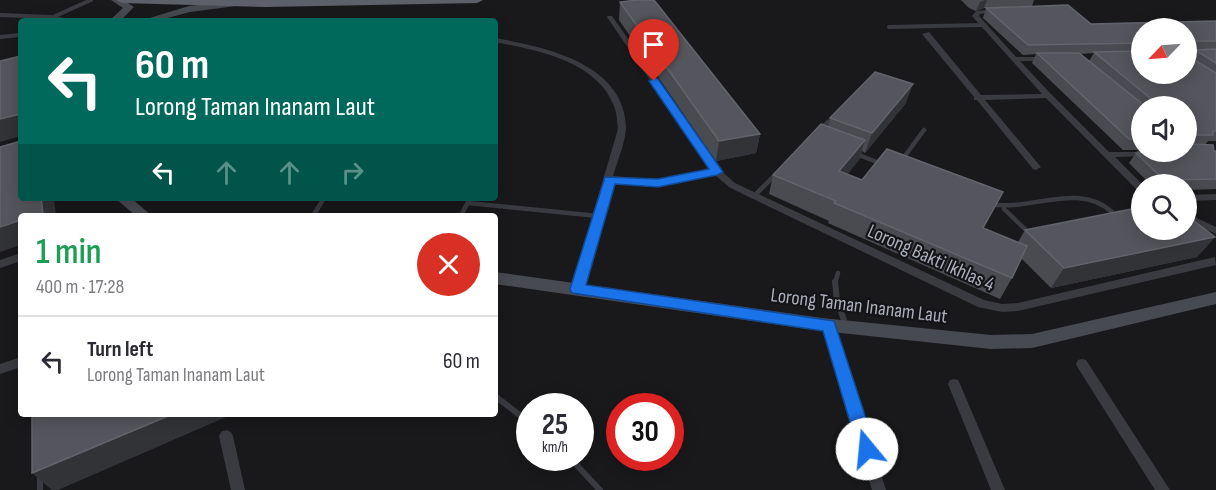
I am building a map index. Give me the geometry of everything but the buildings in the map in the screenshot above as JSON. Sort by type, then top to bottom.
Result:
[{"type":"highway","points":[[122,0],[233,4],[477,0]]},
{"type":"main road","points":[[116,0],[129,7],[117,18]]},
{"type":"main road","points":[[156,18],[189,9],[233,4]]},
{"type":"main road","points":[[126,201],[141,213]]},
{"type":"main road","name":"Lorong Taman Inanam Laut","points":[[498,278],[829,326],[1011,343],[1032,341],[1216,298]]},
{"type":"street","points":[[1005,11],[975,14],[1014,60],[1131,179]]},
{"type":"street","name":"Lorong Bakti Ikhlas 4","points":[[610,17],[717,172],[732,185],[982,304],[1002,308],[1018,307],[1215,261]]},
{"type":"street","points":[[926,34],[1036,167]]},
{"type":"street","points":[[0,37],[18,35]]},
{"type":"street","points":[[498,41],[554,55],[596,75],[613,91],[623,116],[610,179],[577,289]]},
{"type":"street","points":[[1014,60],[1056,58]]},
{"type":"street","points":[[977,98],[1048,96]]},
{"type":"street","points":[[1106,155],[1131,154]]},
{"type":"street","points":[[610,179],[658,183],[717,172]]},
{"type":"street","points":[[1197,198],[1216,197]]},
{"type":"street","points":[[1197,222],[1216,231]]},
{"type":"street","points":[[0,264],[18,258]]},
{"type":"street","points":[[829,326],[879,490]]},
{"type":"street","points":[[0,369],[18,363]]},
{"type":"street","points":[[1082,364],[1163,490]]},
{"type":"street","points":[[954,384],[998,490]]},
{"type":"street","points":[[226,436],[238,490]]},
{"type":"lane","points":[[0,15],[51,18],[91,0]]},
{"type":"lane","points":[[889,27],[982,25]]},
{"type":"lane","points":[[813,138],[837,113]]},
{"type":"lane","points":[[896,169],[924,130]]},
{"type":"lane","points":[[844,150],[885,165]]},
{"type":"lane","points":[[754,196],[779,171]]},
{"type":"lane","points":[[978,200],[1004,209],[1082,196],[1107,204],[1113,217],[1102,219]]},
{"type":"lane","points":[[477,201],[598,216]]},
{"type":"lane","points":[[1004,209],[1023,230],[1039,233]]},
{"type":"lane","points":[[838,273],[834,282],[835,292],[847,328]]},
{"type":"lane","points":[[498,398],[516,412]]},
{"type":"lane","points":[[40,468],[40,490]]},
{"type":"lane","points":[[582,471],[600,490]]},
{"type":"route","points":[[654,81],[717,172],[658,183],[610,179],[577,289],[829,326],[867,449]]}]
